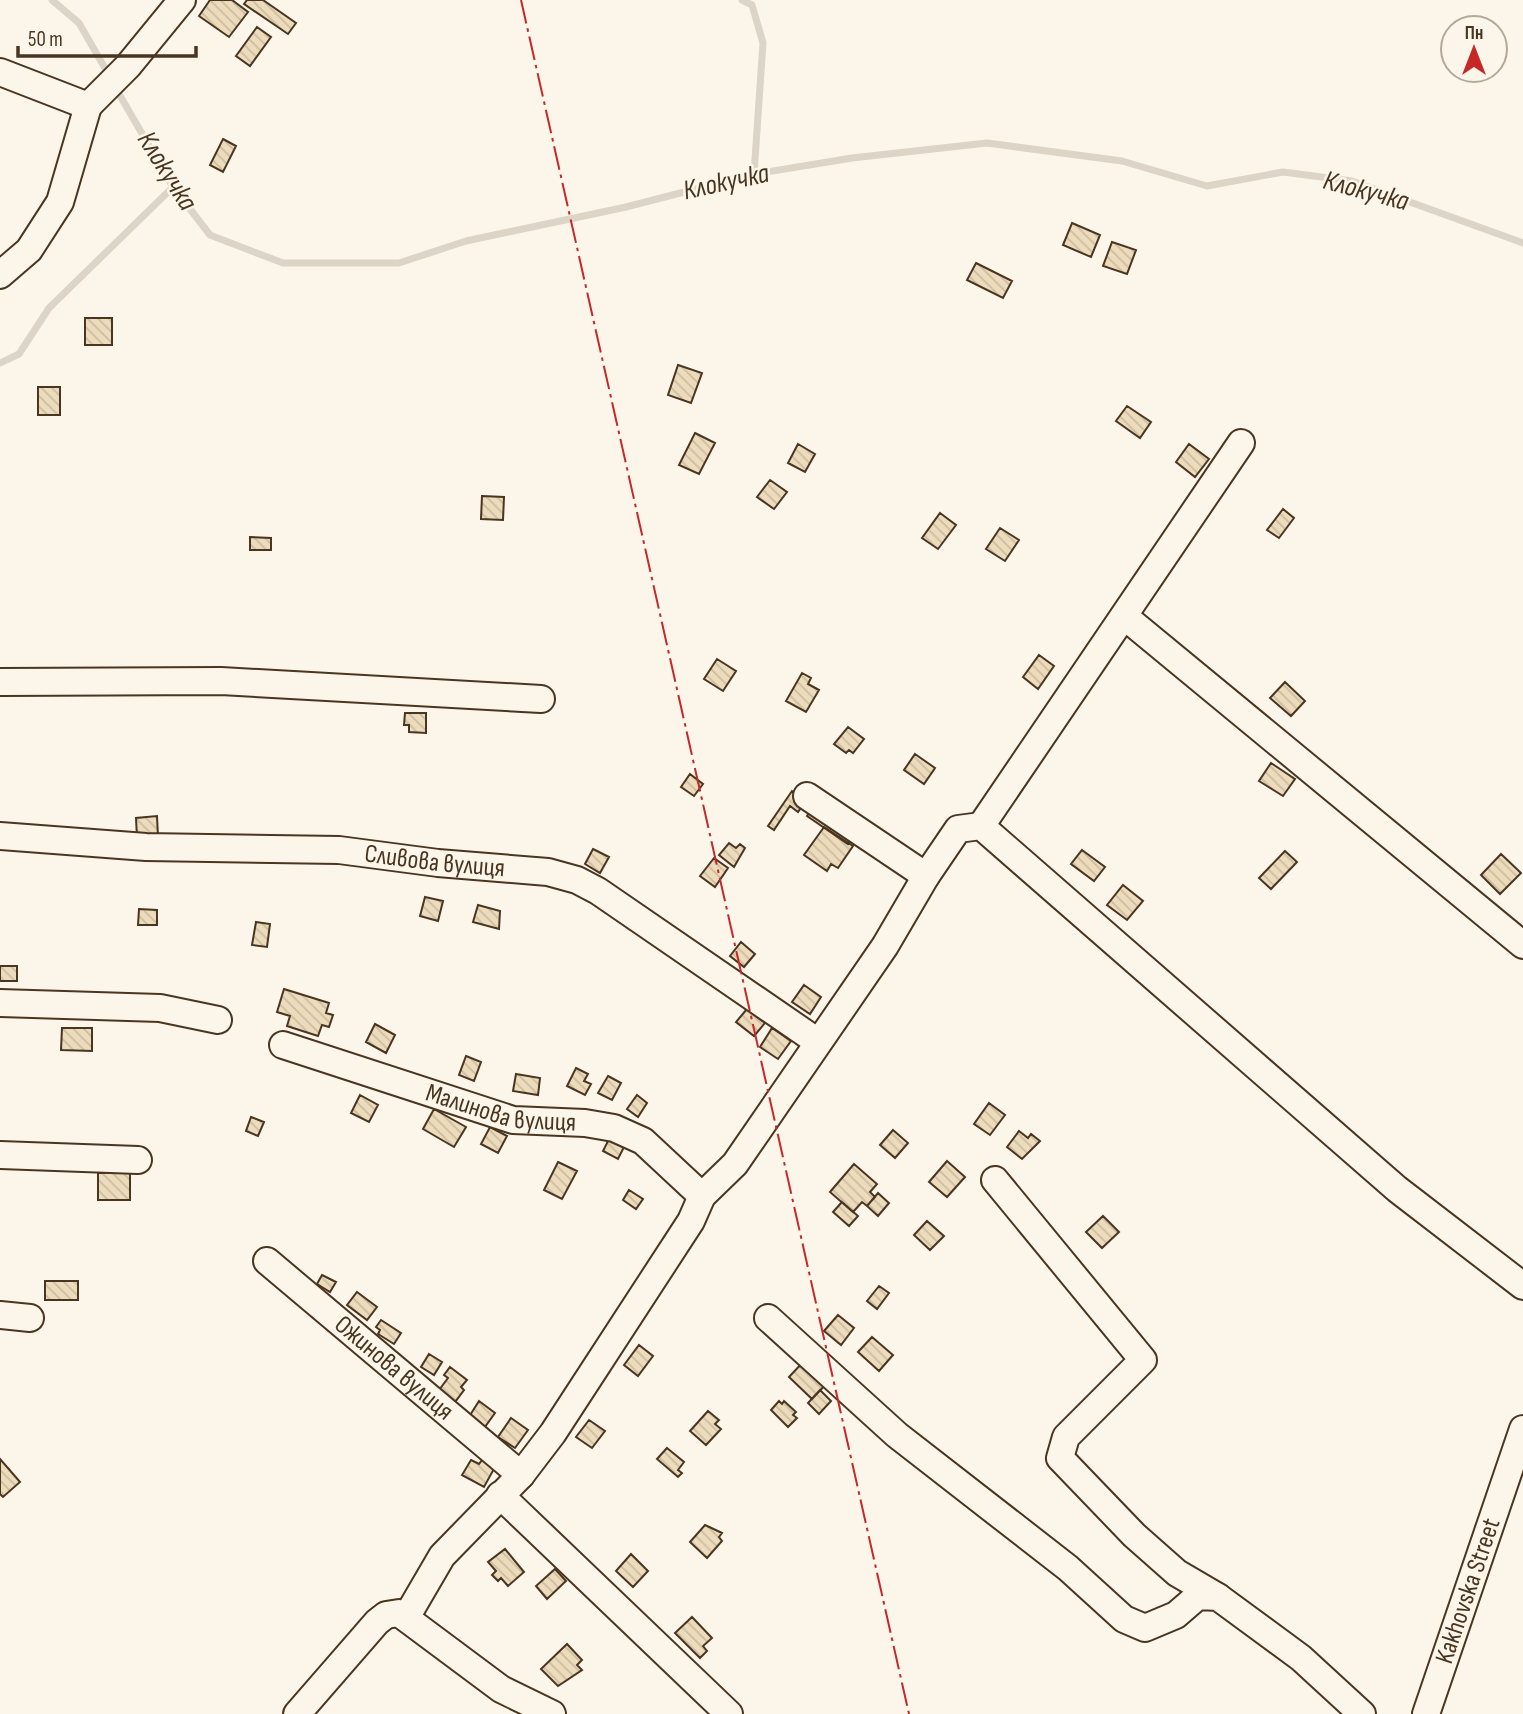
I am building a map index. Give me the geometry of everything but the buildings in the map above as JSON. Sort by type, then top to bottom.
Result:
[{"type":"street","points":[[0,275],[29,250],[60,202],[97,97],[128,66],[182,0]]},
{"type":"street","points":[[0,72],[97,97]]},
{"type":"street","points":[[407,1616],[442,1556],[521,1475],[566,1414],[691,1221],[702,1196],[735,1164],[885,946],[926,876],[958,830],[981,826],[1241,443]]},
{"type":"street","points":[[1124,616],[1523,945]]},
{"type":"street","points":[[0,682],[221,681],[541,699]]},
{"type":"street","points":[[807,796],[926,876]]},
{"type":"street","points":[[981,826],[1397,1189],[1523,1286]]},
{"type":"street","name":"Сливова вулиця","points":[[0,836],[173,848],[339,850],[438,863],[527,869],[569,877],[619,905],[818,1042]]},
{"type":"street","points":[[0,1003],[160,1009],[218,1020]]},
{"type":"street","name":"Малинова вулиця","points":[[283,1045],[513,1120],[585,1123],[614,1128],[643,1140],[702,1196]]},
{"type":"street","points":[[0,1155],[138,1160]]},
{"type":"street","points":[[995,1180],[1143,1360],[1066,1437],[1060,1458],[1134,1535],[1177,1573],[1218,1597],[1301,1658],[1362,1714]]},
{"type":"street","name":"Ожинова вулиця","points":[[267,1261],[521,1475]]},
{"type":"street","points":[[0,1315],[30,1318]]},
{"type":"street","points":[[768,1318],[897,1435],[1068,1568],[1124,1619],[1145,1628],[1176,1615],[1198,1596],[1218,1597]]},
{"type":"street","name":"Kakhovska Street","points":[[1426,1714],[1523,1429]]},
{"type":"street","points":[[500,1495],[729,1714]]},
{"type":"street","points":[[299,1714],[377,1622],[392,1613],[407,1616],[435,1642],[491,1682],[552,1714]]},
{"type":"waterway","name":"Клокучка","points":[[52,0],[79,23],[110,77]]},
{"type":"waterway","points":[[742,0],[752,5],[763,43],[754,174]]},
{"type":"waterway","name":"Клокучка","points":[[115,87],[173,187],[210,235],[283,263],[399,263],[466,241],[626,207],[754,174],[852,158],[987,143],[1122,161],[1207,186],[1283,172],[1352,181],[1523,243]]},
{"type":"waterway","points":[[0,363],[19,354],[49,308],[173,187]]},
{"type":"power","points":[[521,0],[909,1714]]}]
